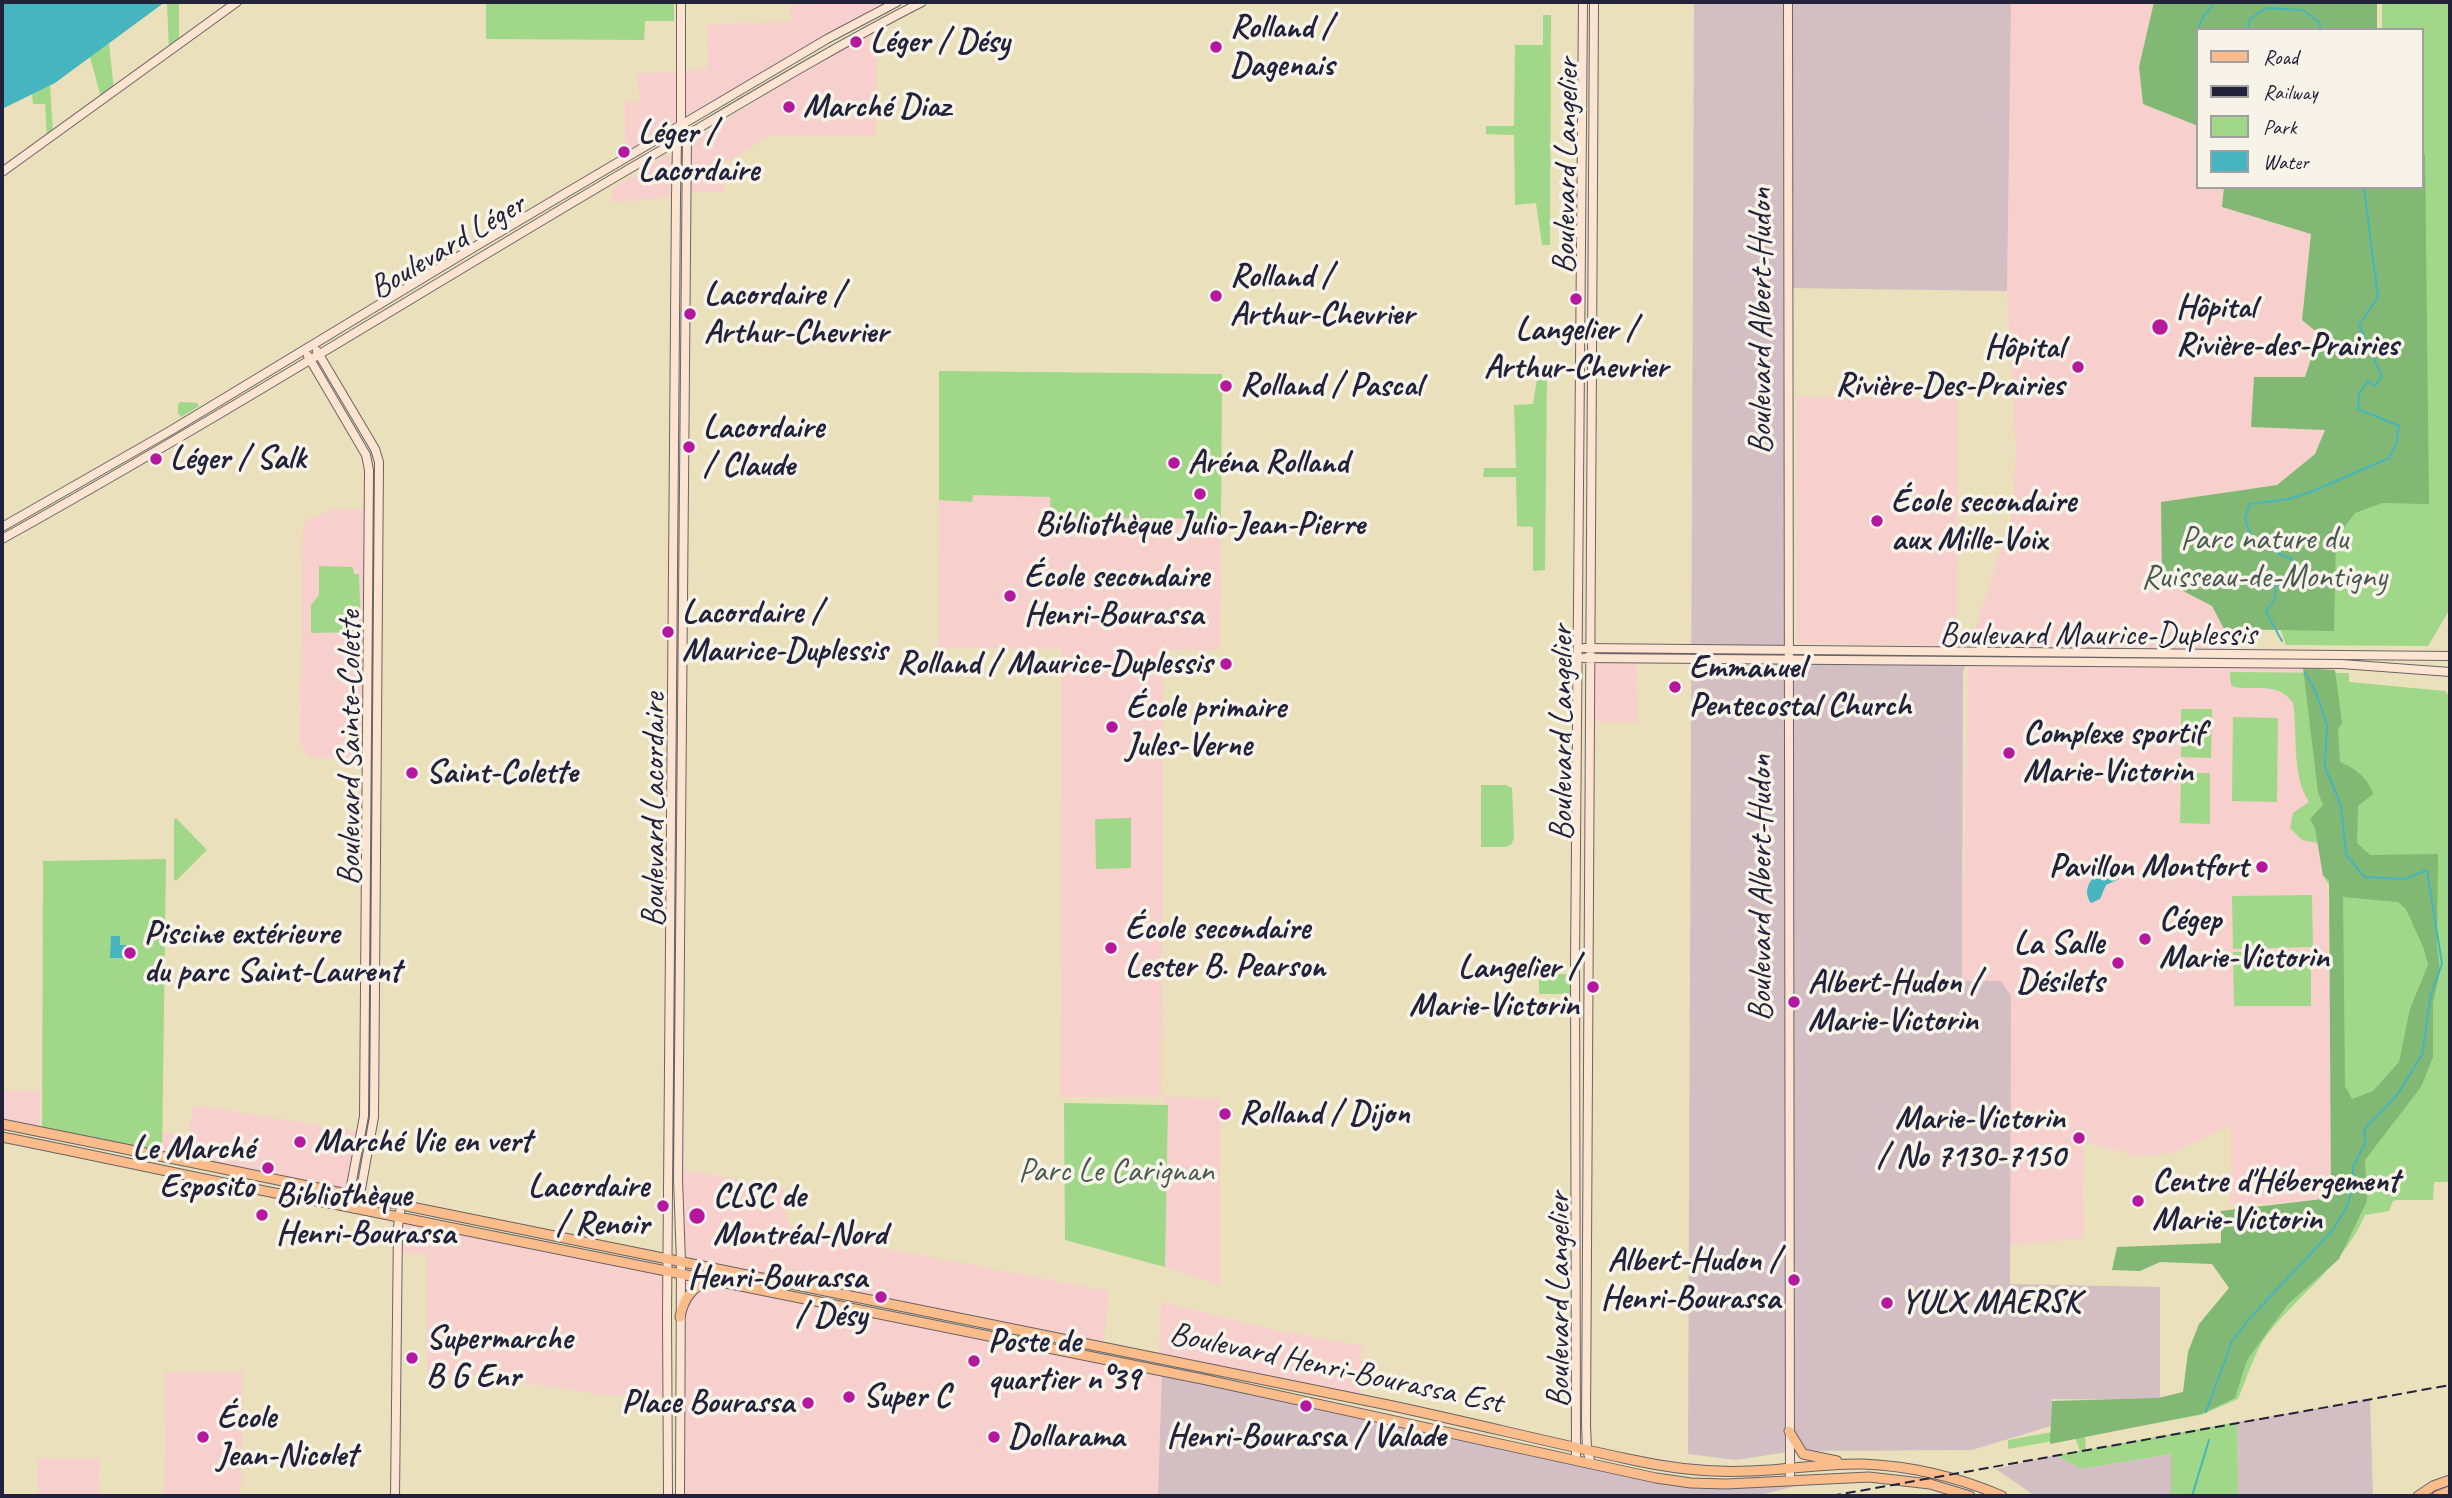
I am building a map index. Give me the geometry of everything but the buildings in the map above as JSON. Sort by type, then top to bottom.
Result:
[{"type":"main road","points":[[2,172],[237,2]]},
{"type":"main road","name":"Boulevard Lacordaire","points":[[668,1496],[667,1259],[677,141],[681,125],[681,2]]},
{"type":"main road","name":"Boulevard Léger","points":[[2,527],[108,468],[848,27],[897,2]]},
{"type":"main road","name":"Boulevard Léger","points":[[2,540],[117,476],[687,135],[829,52],[922,2]]},
{"type":"main road","name":"Boulevard Langelier","points":[[1576,1461],[1583,2]]},
{"type":"main road","name":"Boulevard Langelier","points":[[1591,1464],[1587,1449],[1594,2]]},
{"type":"main road","name":"Boulevard Albert-Hudon","points":[[1788,2],[1790,1481]]},
{"type":"main road","points":[[681,125],[687,135]]},
{"type":"main road","name":"Boulevard Lacordaire","points":[[681,1496],[678,1132],[687,135]]},
{"type":"main road","name":"Boulevard Sainte-Colette","points":[[313,345],[377,453],[379,462],[374,1117],[355,1209]]},
{"type":"main road","name":"Boulevard Sainte-Colette","points":[[304,350],[366,455],[369,470],[364,1116],[344,1206]]},
{"type":"main road","name":"Boulevard Maurice-Duplessis","points":[[1578,648],[2450,656]]},
{"type":"main road","name":"Boulevard Maurice-Duplessis","points":[[1578,659],[2341,664],[2450,672]]},
{"type":"main road","name":"Boulevard Henri-Bourassa Est","points":[[2,1125],[1270,1381],[1637,1461],[1691,1469],[1754,1471],[1788,1467],[1886,1466],[1931,1473],[2002,1496]]},
{"type":"main road","name":"Boulevard Henri-Bourassa Est","points":[[2,1137],[268,1194],[344,1206],[1207,1380],[1643,1475],[1691,1483],[1737,1484],[1855,1477],[1883,1478],[1930,1484],[1970,1496]]},
{"type":"main road","points":[[395,1496],[401,1205]]},
{"type":"main road","points":[[680,1317],[685,1300],[698,1286],[704,1283],[721,1283]]},
{"type":"main road","points":[[1789,1431],[1803,1454],[1844,1465]]},
{"type":"main road","points":[[2418,1496],[2450,1480]]},
{"type":"main road","points":[[2437,1496],[2450,1491]]},
{"type":"shaded area","points":[[898,2],[625,159],[625,101],[640,102],[637,73],[681,72],[708,67],[707,25],[791,21],[790,3]]},
{"type":"shaded area","points":[[1694,2],[2011,2],[2007,291],[1788,288],[1788,659],[1968,661],[1963,671],[1962,981],[2001,981],[2011,996],[2010,1284],[2160,1287],[2160,1400],[2052,1399],[2051,1426],[1972,1450],[1794,1451],[1736,1460],[1688,1454]]},
{"type":"shaded area","name":"Hôpital Rivière-des-Prairies","points":[[2011,2],[2154,2],[2139,67],[2143,104],[2196,125],[2196,189],[2224,189],[2223,207],[2311,234],[2302,320],[2320,334],[2305,377],[2325,429],[2315,454],[2277,485],[2161,502],[2162,580],[2212,606],[2224,629],[2225,654],[1968,651],[2013,512],[2016,450],[2007,291]]},
{"type":"shaded area","points":[[877,25],[876,136],[770,136],[725,163],[724,192],[687,192],[693,140]]},
{"type":"shaded area","points":[[666,155],[671,157],[670,197],[612,203],[612,189]]},
{"type":"shaded area","name":"École secondaire aux Mille-Voix","points":[[1796,397],[1958,398],[1957,646],[1797,643]]},
{"type":"shaded area","points":[[972,495],[1051,497],[1051,517],[1221,519],[1220,650],[1163,650],[1161,1096],[1220,1099],[1220,1285],[1165,1267],[1168,1105],[1161,1097],[1060,1097],[1062,649],[938,648],[939,500],[972,502]]},
{"type":"shaded area","points":[[335,509],[369,509],[367,759],[307,757],[300,740],[303,530],[305,521]]},
{"type":"shaded area","points":[[1636,657],[1638,722],[1589,722],[1589,658]]},
{"type":"shaded area","name":"Cégep Marie-Victorin","points":[[1968,661],[2304,666],[2328,897],[2332,1200],[2231,1205],[2231,1125],[2172,1153],[2138,1157],[2083,1141],[2084,1238],[2009,1246],[2001,982],[1962,982]]},
{"type":"shaded area","points":[[2,1090],[41,1091],[40,1132],[2,1125]]},
{"type":"shaded area","points":[[194,1105],[362,1132],[348,1194],[166,1159],[161,1131],[188,1136]]},
{"type":"shaded area","points":[[678,1169],[784,1188],[788,1225],[802,1229],[871,1230],[872,1246],[1109,1291],[1103,1348],[681,1262]]},
{"type":"shaded area","points":[[399,1218],[668,1271],[667,1396],[604,1395],[478,1376],[427,1373],[426,1255],[398,1252]]},
{"type":"shaded area","points":[[680,1274],[1162,1372],[1158,1496],[680,1496]]},
{"type":"shaded area","points":[[1161,1302],[1270,1329],[1362,1346],[1359,1399],[1159,1358]]},
{"type":"shaded area","name":"École Jean-Nicolet","points":[[165,1372],[243,1372],[241,1496],[164,1496]]},
{"type":"shaded area","points":[[1162,1372],[1656,1478],[1703,1483],[1827,1478],[1756,1496],[1158,1496]]},
{"type":"shaded area","points":[[2370,1400],[2373,1496],[2238,1496],[2237,1422]]},
{"type":"shaded area","points":[[2171,1454],[2171,1496],[2035,1496],[1996,1469],[2056,1455],[2081,1469]]},
{"type":"shaded area","points":[[38,1458],[100,1459],[99,1496],[38,1496]]},
{"type":"green space","points":[[167,2],[179,2],[179,44],[169,51]]},
{"type":"green space","points":[[486,2],[674,2],[674,21],[645,21],[644,40],[486,39]]},
{"type":"green space","points":[[2154,2],[2377,2],[2377,28],[2196,28],[2196,125],[2143,104],[2139,67]]},
{"type":"green space","points":[[2382,2],[2450,2],[2450,609],[2428,646],[2286,645],[2278,623],[2297,502],[2421,189],[2424,189],[2424,28],[2382,28]]},
{"type":"green space","points":[[1543,15],[1551,15],[1550,245],[1542,245],[1536,203],[1515,205],[1514,135],[1486,134],[1486,126],[1514,126],[1515,45],[1543,45]]},
{"type":"green space","points":[[109,43],[114,91],[102,101],[90,57]]},
{"type":"green space","points":[[50,85],[53,135],[47,140],[45,104],[33,104],[32,94]]},
{"type":"green space","name":"Parc nature du Ruisseau-de-Montigny","points":[[2425,155],[2429,504],[2382,503],[2355,513],[2336,538],[2334,631],[2224,629],[2212,606],[2162,580],[2161,502],[2277,485],[2315,454],[2325,430],[2251,427],[2254,377],[2305,377],[2319,334],[2302,320],[2311,234],[2222,207],[2224,189],[2424,189]]},
{"type":"green space","points":[[939,371],[1222,374],[1221,519],[1051,517],[1050,497],[973,495],[972,502],[939,500]]},
{"type":"green space","points":[[1537,379],[1547,379],[1545,570],[1533,571],[1533,527],[1517,526],[1516,477],[1483,477],[1484,468],[1516,468],[1514,405],[1533,404]]},
{"type":"green space","points":[[180,402],[197,403],[199,406],[181,417],[178,413]]},
{"type":"green space","points":[[319,566],[353,567],[354,574],[359,574],[361,632],[311,633],[311,605],[319,595]]},
{"type":"green space","points":[[2303,668],[2335,670],[2342,723],[2338,729],[2340,762],[2360,774],[2373,794],[2358,806],[2357,843],[2370,855],[2438,854],[2437,946],[2440,971],[2433,1003],[2433,1057],[2421,1087],[2365,1160],[2367,1201],[2339,1259],[2288,1304],[2247,1360],[2235,1398],[2201,1414],[2050,1444],[2052,1401],[2158,1398],[2183,1392],[2188,1352],[2199,1324],[2229,1288],[2212,1264],[2160,1262],[2140,1271],[2112,1270],[2117,1247],[2221,1243],[2221,1211],[2331,1198],[2329,880],[2323,876],[2315,828],[2310,819],[2323,805],[2318,792]],"holes":[[[2343,897],[2398,902],[2406,909],[2424,949],[2428,965],[2410,1009],[2399,1062],[2373,1091],[2352,1099],[2345,1086]]]},
{"type":"green space","points":[[2230,672],[2349,673],[2349,682],[2445,691],[2450,697],[2450,1182],[2434,1182],[2433,1200],[2397,1200],[2393,1201],[2389,1211],[2365,1215],[2335,1262],[2265,1338],[2238,1399],[2201,1415],[2085,1436],[2086,1450],[2237,1422],[2238,1496],[2171,1496],[2171,1454],[2081,1469],[2056,1455],[2080,1451],[2075,1437],[2008,1449],[2008,1440],[2193,1407],[2332,1208],[2332,889],[2325,879],[2323,844],[2302,840],[2290,828],[2293,813],[2309,802],[2303,791],[2297,767],[2293,703],[2287,696],[2273,689],[2234,687],[2231,685]]},
{"type":"green space","points":[[2181,709],[2212,709],[2211,758],[2181,757]]},
{"type":"green space","points":[[2233,717],[2278,718],[2277,802],[2232,801]]},
{"type":"green space","points":[[2181,773],[2210,773],[2210,824],[2180,823]]},
{"type":"green space","points":[[1481,785],[1506,785],[1512,788],[1514,838],[1511,845],[1481,847]]},
{"type":"green space","points":[[176,818],[207,850],[176,881],[174,820]]},
{"type":"green space","points":[[1131,818],[1131,868],[1096,869],[1095,819]]},
{"type":"green space","points":[[166,859],[162,1158],[42,1134],[43,861]]},
{"type":"green space","points":[[2312,895],[2313,947],[2233,949],[2232,896]]},
{"type":"green space","points":[[2233,952],[2311,952],[2311,1006],[2234,1006]]},
{"type":"green space","points":[[1539,974],[1576,974],[1577,994],[1539,994]]},
{"type":"green space","name":"Parc Le Carignan","points":[[1064,1103],[1168,1105],[1165,1267],[1065,1240]]},
{"type":"water","points":[[2,2],[165,2],[55,83],[2,109]]},
{"type":"water","points":[[2105,868],[2115,869],[2119,879],[2106,885],[2100,899],[2091,903],[2087,893],[2089,883]]},
{"type":"water","points":[[111,936],[120,936],[120,945],[131,945],[131,958],[110,958]]},
{"type":"waterway","points":[[2199,28],[2200,22],[2215,2]]},
{"type":"waterway","points":[[2248,28],[2249,20],[2266,8],[2303,10],[2320,23],[2320,28]]},
{"type":"waterway","points":[[2282,641],[2266,612],[2276,597],[2275,585],[2291,583],[2299,574],[2291,559],[2252,540],[2245,518],[2250,504],[2289,499],[2313,491],[2389,458],[2396,445],[2399,426],[2358,409],[2359,394],[2368,381],[2375,386],[2382,376],[2359,325],[2378,297],[2364,189]]},
{"type":"waterway","points":[[2206,1412],[2232,1341],[2249,1319],[2333,1230],[2347,1206],[2353,1186],[2353,1167],[2365,1143],[2364,1130],[2397,1095],[2422,1055],[2431,994],[2442,964],[2427,870],[2405,879],[2365,877],[2346,855],[2341,805],[2325,767],[2327,725],[2316,693],[2305,672]]},
{"type":"waterway","points":[[2192,1496],[2209,1440]]},
{"type":"railway","points":[[1831,1496],[2450,1385]]},
{"type":"place","name":"Léger / Désy","points":[[856,42]]},
{"type":"place","name":"Rolland / Dagenais","points":[[1216,47]]},
{"type":"place","name":"Marché Diaz","points":[[789,107]]},
{"type":"place","name":"Léger / Lacordaire","points":[[624,152]]},
{"type":"place","name":"Rolland / Arthur-Chevrier","points":[[1216,296]]},
{"type":"place","name":"Langelier / Arthur-Chevrier","points":[[1576,299]]},
{"type":"place","name":"Lacordaire / Arthur-Chevrier","points":[[690,314]]},
{"type":"place","name":"Hôpital Rivière-des-Prairies","points":[[2160,327]]},
{"type":"place","name":"Hôpital Rivière-Des-Prairies","points":[[2078,367]]},
{"type":"place","name":"Rolland / Pascal","points":[[1226,386]]},
{"type":"place","name":"Lacordaire / Claude","points":[[689,447]]},
{"type":"place","name":"Léger / Salk","points":[[156,459]]},
{"type":"place","name":"Aréna Rolland","points":[[1174,463]]},
{"type":"place","name":"Bibliothèque Julio-Jean-Pierre","points":[[1200,494]]},
{"type":"place","name":"École secondaire aux Mille-Voix","points":[[1877,521]]},
{"type":"place","name":"École secondaire Henri-Bourassa","points":[[1010,596]]},
{"type":"place","name":"Lacordaire / Maurice-Duplessis","points":[[668,632]]},
{"type":"place","name":"Rolland / Maurice-Duplessis","points":[[1226,664]]},
{"type":"place","name":"Emmanuel Pentecostal Church","points":[[1675,687]]},
{"type":"place","name":"École primaire Jules-Verne","points":[[1112,727]]},
{"type":"place","name":"Complexe sportif Marie-Victorin","points":[[2009,753]]},
{"type":"place","name":"Saint-Colette","points":[[412,773]]},
{"type":"place","name":"Pavillon Montfort","points":[[2262,867]]},
{"type":"place","name":"Cégep Marie-Victorin","points":[[2145,939]]},
{"type":"place","name":"École secondaire Lester B. Pearson","points":[[1111,948]]},
{"type":"place","name":"Piscine extérieure du parc Saint-Laurent","points":[[130,953]]},
{"type":"place","name":"La Salle Désilets","points":[[2118,963]]},
{"type":"place","name":"Langelier / Marie-Victorin","points":[[1593,987]]},
{"type":"place","name":"Albert-Hudon / Marie-Victorin","points":[[1794,1002]]},
{"type":"place","name":"Rolland / Dijon","points":[[1225,1114]]},
{"type":"place","name":"Marie-Victorin / No 7130-7150","points":[[2079,1138]]},
{"type":"place","name":"Marché Vie en vert","points":[[300,1142]]},
{"type":"place","name":"Le Marché Esposito","points":[[268,1168]]},
{"type":"place","name":"Centre d'Hébergement Marie-Victorin","points":[[2138,1201]]},
{"type":"place","name":"Lacordaire / Renoir","points":[[663,1206]]},
{"type":"place","name":"Bibliothèque Henri-Bourassa","points":[[262,1215]]},
{"type":"place","name":"CLSC de Montréal-Nord","points":[[697,1216]]},
{"type":"place","name":"Albert-Hudon / Henri-Bourassa","points":[[1794,1280]]},
{"type":"place","name":"Henri-Bourassa / Désy","points":[[881,1297]]},
{"type":"place","name":"YULX MAERSK","points":[[1887,1303]]},
{"type":"place","name":"Supermarche B G Enr","points":[[412,1358]]},
{"type":"place","name":"Poste de quartier n°39","points":[[974,1361]]},
{"type":"place","name":"Super C","points":[[849,1397]]},
{"type":"place","name":"Place Bourassa","points":[[808,1403]]},
{"type":"place","name":"Henri-Bourassa / Valade","points":[[1306,1406]]},
{"type":"place","name":"École Jean-Nicolet","points":[[203,1437]]},
{"type":"place","name":"Dollarama","points":[[994,1437]]}]
